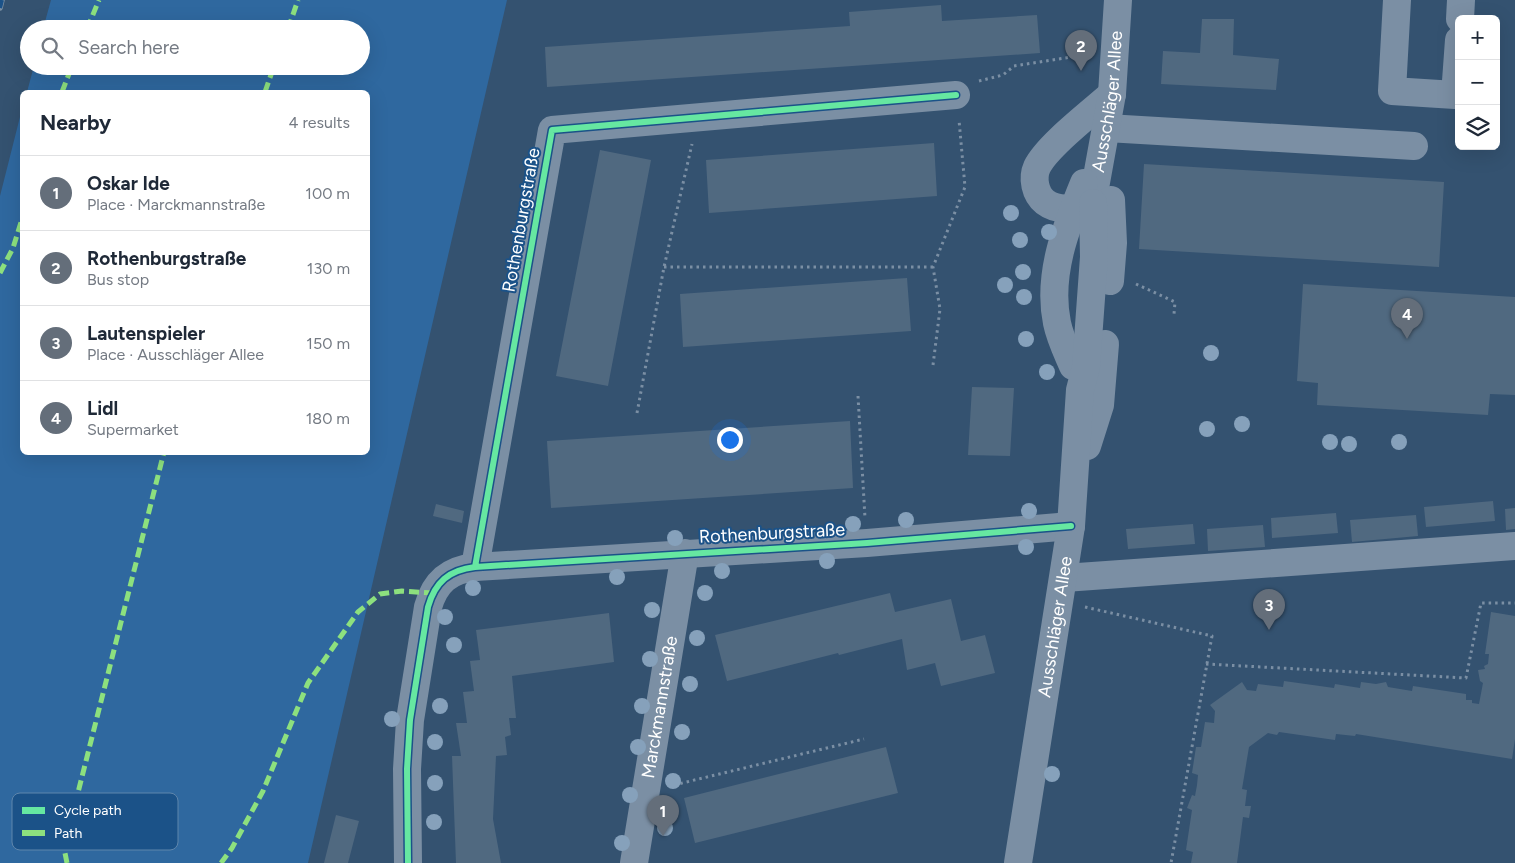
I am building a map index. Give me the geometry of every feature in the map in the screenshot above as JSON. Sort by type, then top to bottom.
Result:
[{"type":"street","name":"Ausschläger Allee","points":[[1018,863],[1071,526],[1074,486],[1076,378],[1086,367],[1094,266],[1083,206],[1106,128],[1112,94],[1118,0]]},
{"type":"street","points":[[1397,0],[1392,91],[1456,95],[1458,60]]},
{"type":"street","points":[[1460,15],[1461,0]]},
{"type":"street","points":[[1083,206],[1056,207],[1042,199],[1035,184],[1037,167],[1053,148],[1112,94]]},
{"type":"street","name":"Rothenburgstraße","points":[[475,567],[552,130],[956,95]]},
{"type":"street","points":[[1074,486],[1100,405],[1113,243],[1106,128],[1414,146]]},
{"type":"street","points":[[1076,378],[1057,324],[1054,300],[1057,268],[1065,229],[1083,206]]},
{"type":"street","name":"Rothenburgstraße","points":[[408,863],[406,805],[410,720],[432,593],[437,585],[452,572],[475,567],[867,543],[1071,526]]},
{"type":"street","points":[[1062,590],[1515,546]]},
{"type":"street","name":"Marckmannstraße","points":[[634,863],[644,792],[686,553]]},
{"type":"path","points":[[932,365],[940,309],[933,267],[964,187],[956,95],[964,85],[1004,75],[1014,66],[1078,56]]},
{"type":"path","points":[[637,412],[664,267],[698,117]]},
{"type":"path","points":[[664,267],[933,267]]},
{"type":"path","points":[[1133,282],[1175,302],[1174,314]]},
{"type":"path","points":[[858,396],[867,543]]},
{"type":"path","points":[[1062,590],[1212,636],[1171,863]]},
{"type":"path","points":[[1206,664],[1466,678],[1481,603],[1515,603]]},
{"type":"path","points":[[644,792],[864,739]]},
{"type":"shaded area","points":[[51,0],[507,0],[308,863],[0,863],[0,196],[20,117],[20,455],[370,455],[370,90],[28,90],[32,75],[370,75],[370,20],[45,20]]},
{"type":"building","points":[[941,5],[942,21],[1037,15],[1040,53],[547,87],[545,47],[850,26],[849,12]]},
{"type":"building","points":[[1202,19],[1234,19],[1233,55],[1279,59],[1276,90],[1161,84],[1163,51],[1200,53]]},
{"type":"building","points":[[934,143],[937,196],[709,213],[706,160]]},
{"type":"building","points":[[600,150],[651,160],[608,386],[556,376]]},
{"type":"building","points":[[1144,164],[1444,182],[1439,267],[1139,249]]},
{"type":"building","points":[[907,278],[911,331],[683,347],[680,294]]},
{"type":"building","points":[[1303,284],[1515,297],[1515,395],[1490,394],[1488,415],[1317,405],[1318,383],[1297,381]]},
{"type":"building","points":[[972,387],[1014,388],[1010,456],[968,455]]},
{"type":"building","points":[[850,421],[853,488],[551,508],[547,441]]},
{"type":"building","points":[[1493,501],[1495,521],[1426,527],[1424,507]]},
{"type":"building","points":[[436,504],[464,511],[462,523],[433,516]]},
{"type":"building","points":[[1515,508],[1515,529],[1506,530],[1505,509]]},
{"type":"building","points":[[1336,513],[1338,533],[1272,538],[1271,518]]},
{"type":"building","points":[[1416,515],[1418,536],[1352,542],[1350,520]]},
{"type":"building","points":[[1193,524],[1195,544],[1128,549],[1126,529]]},
{"type":"building","points":[[1263,525],[1265,547],[1208,551],[1207,529]]},
{"type":"building","points":[[890,593],[895,612],[951,599],[961,641],[985,635],[995,673],[941,686],[935,663],[907,670],[902,639],[727,681],[715,635]]},
{"type":"building","points":[[1491,612],[1515,616],[1515,739],[1512,759],[1356,734],[1355,736],[1336,734],[1335,740],[1279,732],[1277,735],[1268,733],[1249,747],[1242,789],[1247,790],[1245,806],[1251,806],[1249,818],[1243,817],[1237,863],[1191,863],[1193,852],[1186,850],[1192,810],[1187,808],[1192,795],[1195,796],[1197,785],[1198,775],[1192,773],[1196,747],[1201,747],[1205,722],[1214,723],[1215,711],[1210,705],[1242,682],[1247,690],[1256,691],[1258,684],[1283,687],[1284,681],[1334,688],[1335,684],[1360,688],[1361,682],[1376,684],[1386,682],[1388,687],[1412,691],[1413,686],[1466,694],[1466,700],[1472,700],[1472,703],[1479,704],[1483,683],[1480,681],[1478,670],[1485,669],[1484,666],[1488,664],[1489,654],[1485,654]]},
{"type":"building","points":[[609,613],[614,662],[512,676],[516,718],[509,718],[511,735],[505,737],[507,755],[496,756],[493,819],[501,863],[456,863],[452,756],[461,756],[456,723],[467,723],[463,692],[474,691],[470,661],[480,660],[476,630]]},
{"type":"building","points":[[886,747],[898,793],[695,843],[684,798]]},
{"type":"building","points":[[336,815],[359,821],[348,863],[324,863]]},
{"type":"railway","points":[[0,8],[2,0]]},
{"type":"marked path","points":[[91,20],[99,0]]},
{"type":"marked path","points":[[291,20],[298,0]]},
{"type":"marked path","points":[[63,90],[69,75]]},
{"type":"marked path","points":[[266,90],[271,75]]},
{"type":"marked path","points":[[0,273],[13,248],[20,225]]},
{"type":"marked path","points":[[78,793],[163,455]]},
{"type":"marked path","points":[[221,863],[232,848],[263,791],[308,683],[358,612],[380,594],[402,591],[432,593]]},
{"type":"marked path","points":[[64,850],[67,863]]},
{"type":"cycle path","points":[[475,567],[552,130],[956,95]]},
{"type":"cycle path","points":[[408,863],[407,769],[410,720],[428,607],[439,584],[451,574],[475,567],[867,543],[1071,526]]},
{"type":"place","name":"Rothenburgstraße","points":[[1081,71]]},
{"type":"place","name":"Lidl","points":[[1407,339]]},
{"type":"place","name":"Lautenspieler","points":[[1269,630]]},
{"type":"place","name":"Oskar Ide","points":[[663,836]]}]
